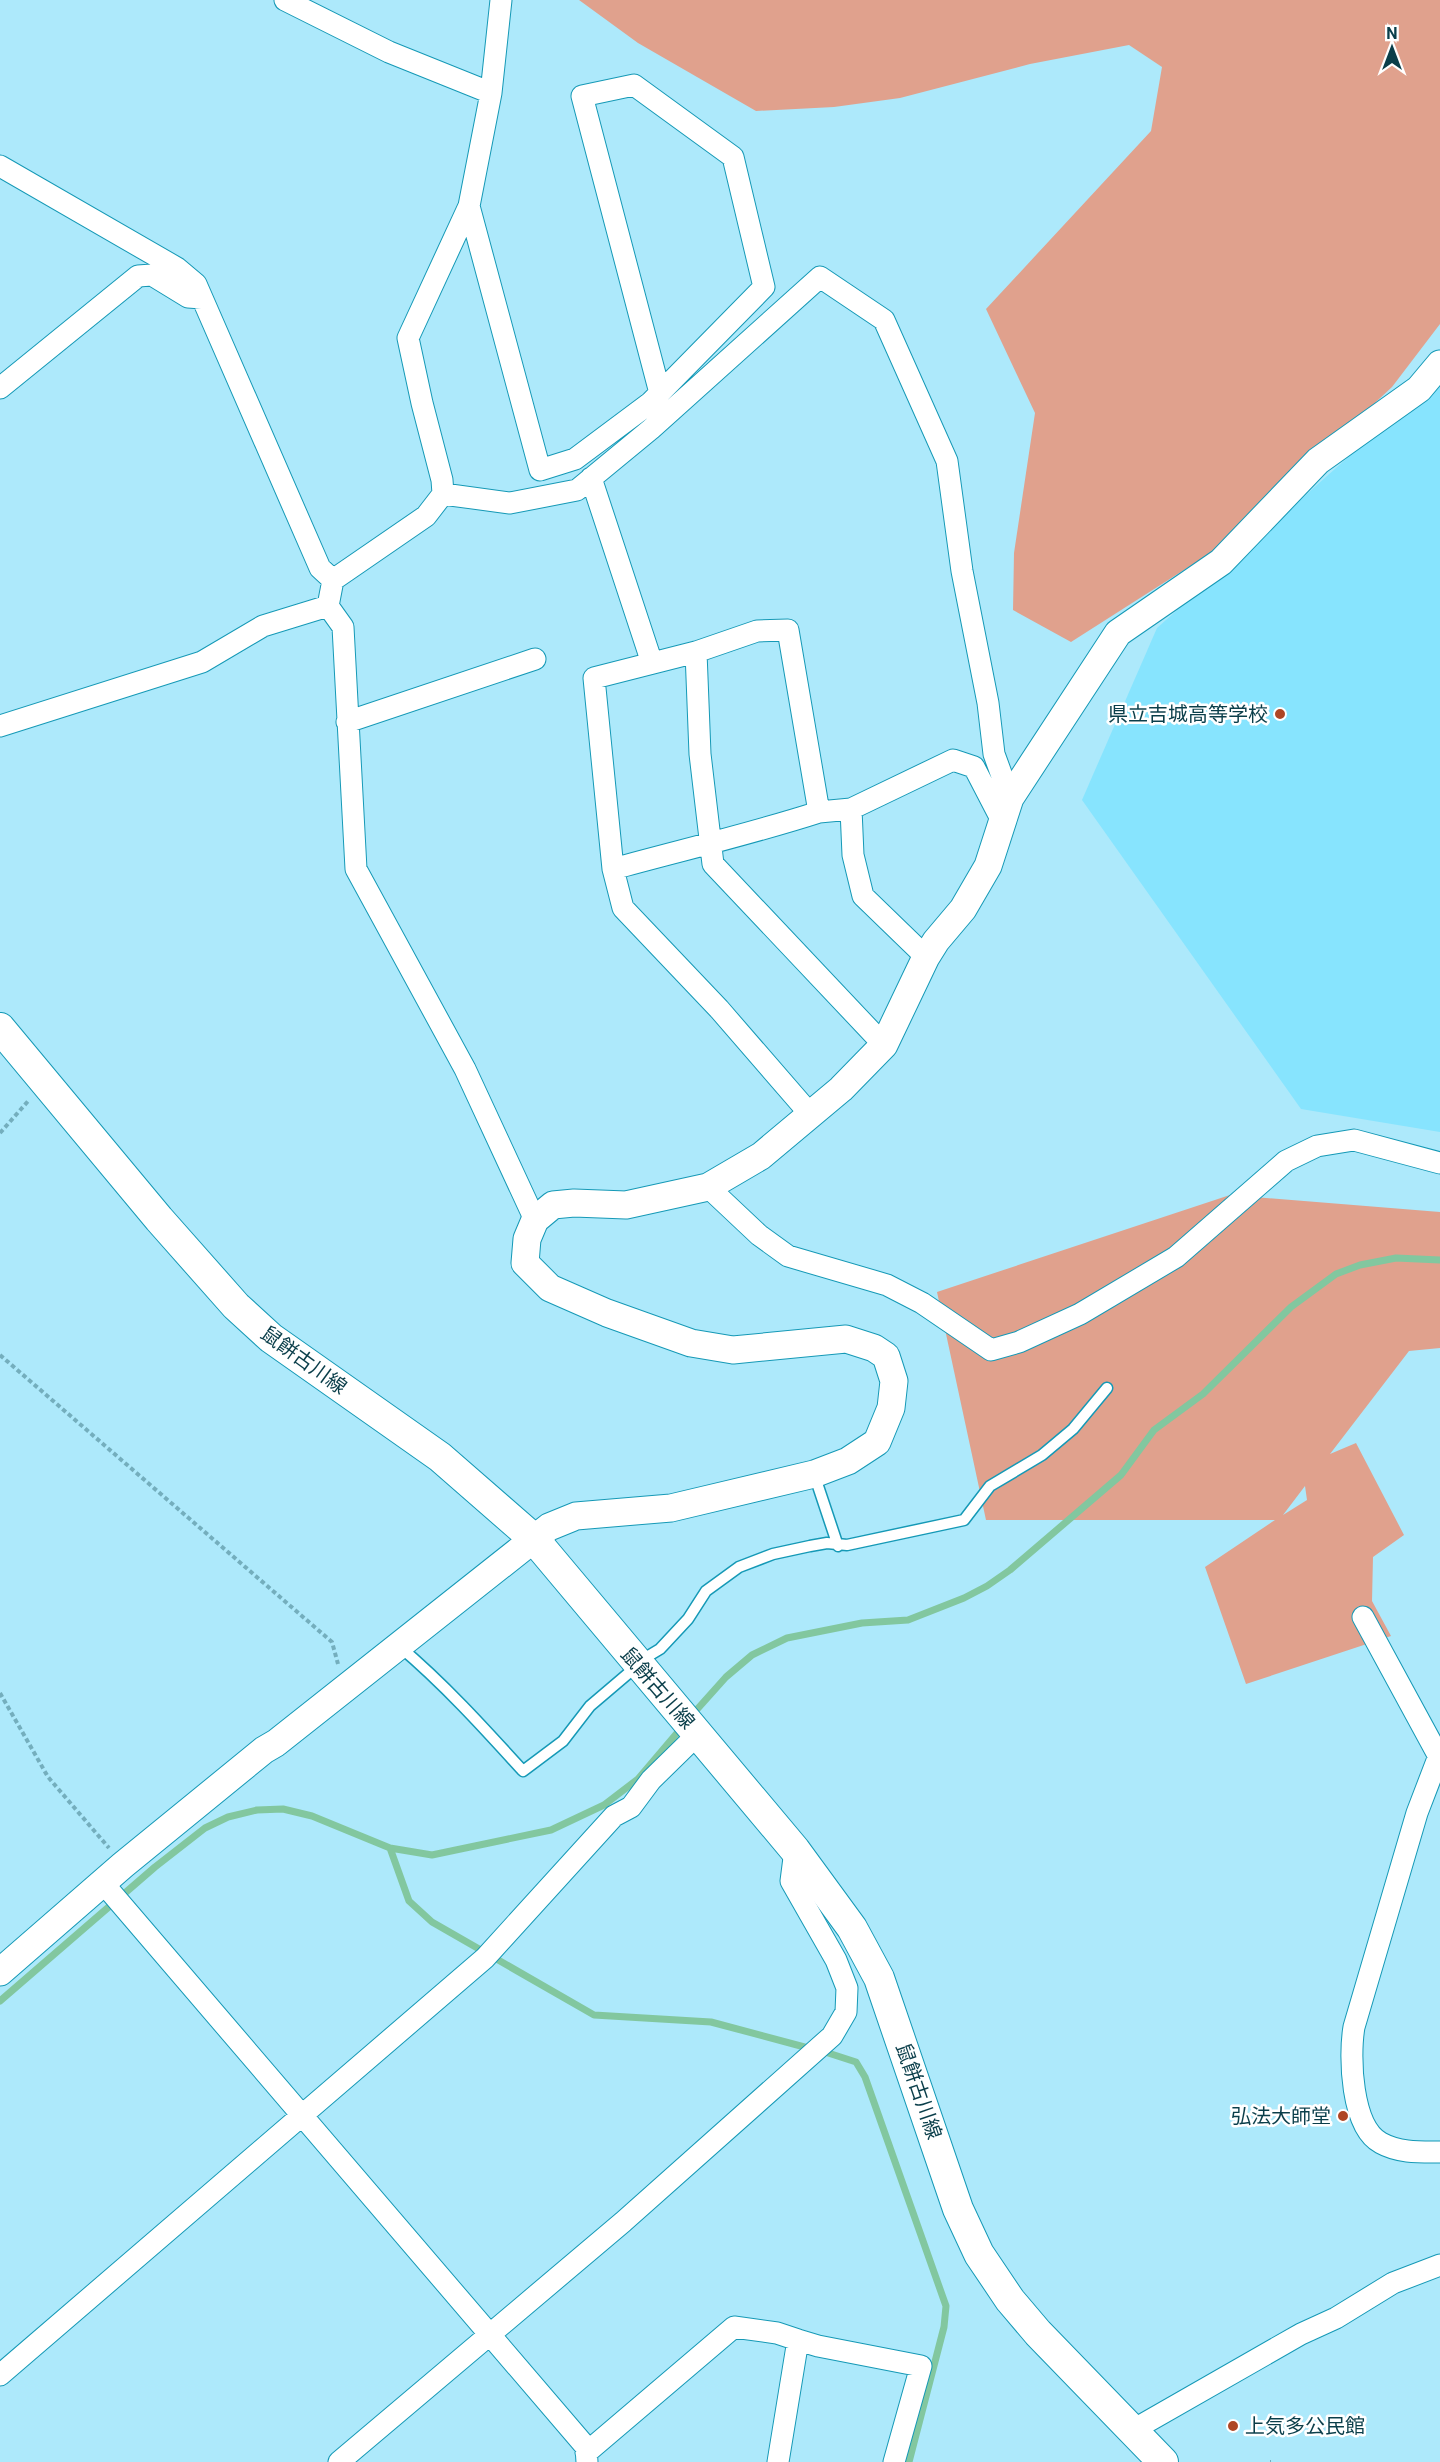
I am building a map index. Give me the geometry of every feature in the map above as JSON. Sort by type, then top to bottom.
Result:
[{"type":"main road","name":"鼠餅古川線","points":[[0,1028],[159,1219],[236,1306],[271,1338],[440,1457],[534,1539],[644,1660],[691,1726],[795,1850],[852,1928],[879,1978],[958,2209],[980,2254],[1010,2300],[1038,2333],[1162,2462]]},
{"type":"street","points":[[285,0],[389,52],[491,93]]},
{"type":"street","points":[[501,0],[491,93],[469,206],[408,338],[442,480],[443,494],[426,516],[333,580],[328,606],[343,627],[356,869],[465,1070],[535,1220]]},
{"type":"street","points":[[469,206],[540,470],[574,459],[651,403],[764,287],[733,157],[634,85],[582,96],[660,393]]},
{"type":"street","points":[[0,166],[177,268],[196,284],[320,568],[333,580]]},
{"type":"street","points":[[0,388],[138,276],[152,275],[188,297],[202,298]]},
{"type":"street","points":[[443,494],[510,503],[577,490],[651,429],[820,278],[884,320],[947,461],[962,571],[988,703],[994,754],[1006,809]]},
{"type":"street","points":[[0,1972],[107,1887],[123,1865],[264,1750],[276,1743],[549,1527],[576,1516],[671,1508],[814,1474],[848,1461],[877,1442],[891,1408],[894,1381],[886,1356],[874,1348],[846,1339],[734,1350],[691,1343],[607,1313],[550,1288],[525,1263],[527,1239],[535,1220],[553,1205],[574,1203],[626,1205],[708,1187],[762,1156],[841,1089],[884,1045],[926,957],[936,941],[963,909],[988,866],[1006,809],[1118,633],[1221,562],[1318,461],[1419,389],[1440,364]]},
{"type":"street","points":[[591,478],[652,663]]},
{"type":"street","points":[[0,726],[202,662],[263,626],[328,606]]},
{"type":"street","points":[[810,1114],[718,1009],[623,908],[613,868],[594,678],[696,652],[757,631],[788,630],[819,812]]},
{"type":"street","points":[[696,652],[700,754],[713,864],[884,1045]]},
{"type":"street","points":[[347,722],[534,659]]},
{"type":"street","points":[[613,868],[760,831],[819,812],[851,809],[953,760],[974,767],[1006,809]]},
{"type":"street","points":[[851,809],[853,855],[862,896],[926,957]]},
{"type":"street","points":[[708,1187],[759,1235],[788,1256],[887,1286],[922,1303],[991,1350],[1019,1342],[1080,1314],[1176,1257],[1286,1161],[1317,1146],[1354,1140],[1440,1163]]},
{"type":"street","points":[[1363,1617],[1439,1754],[1417,1813],[1354,2026],[1351,2043],[1356,2097],[1365,2127],[1373,2138],[1398,2150],[1440,2152]]},
{"type":"street","points":[[0,2375],[490,1953],[614,1816],[631,1807],[691,1726]]},
{"type":"street","points":[[339,2462],[623,2222],[829,2039],[846,2012],[847,1988],[836,1960],[791,1881],[795,1850]]},
{"type":"street","points":[[107,1887],[586,2447],[586,2458]]},
{"type":"street","points":[[1132,2430],[1292,2339],[1336,2318],[1392,2283],[1440,2265]]},
{"type":"street","points":[[586,2458],[734,2327],[777,2333],[818,2346],[921,2366],[894,2462]]},
{"type":"street","points":[[778,2462],[798,2340]]},
{"type":"lane","points":[[398,1646],[429,1671],[461,1702],[523,1770],[563,1741],[590,1706],[660,1649],[688,1619],[706,1591],[739,1568],[773,1554],[810,1546],[827,1543],[838,1546],[964,1520],[990,1486],[1042,1455],[1073,1429],[1107,1388]]},
{"type":"lane","points":[[814,1474],[838,1546]]},
{"type":"path","points":[[0,1134],[46,1081]]},
{"type":"path","points":[[0,1355],[332,1642],[345,1689]]},
{"type":"path","points":[[0,1693],[48,1777],[123,1865]]},
{"type":"shaded area","points":[[579,0],[1440,0],[1440,324],[1392,387],[1220,547],[1071,642],[1013,610],[1014,553],[1035,413],[986,309],[1151,131],[1162,67],[1129,45],[1030,64],[900,98],[834,107],[756,111],[638,43]]},
{"type":"shaded area","name":"県立吉城高等学校","points":[[1440,375],[1440,1132],[1301,1109],[1082,800],[1157,628]]},
{"type":"shaded area","points":[[1230,1195],[1440,1212],[1440,1348],[1409,1351],[1330,1454],[1356,1443],[1404,1535],[1373,1557],[1372,1601],[1391,1636],[1246,1684],[1205,1567],[1275,1520],[986,1520],[937,1292]],"holes":[[[1305,1486],[1307,1500],[1283,1515]]]},
{"type":"waterway","points":[[692,1715],[726,1677],[752,1655],[787,1638],[862,1623],[908,1620],[964,1598],[987,1586],[1010,1570],[1121,1475],[1154,1430],[1203,1394],[1291,1307],[1336,1274],[1360,1265],[1396,1258],[1440,1260]]},
{"type":"waterway","points":[[0,2001],[155,1867],[205,1828],[228,1817],[257,1810],[283,1809],[312,1816],[390,1848],[432,1855],[551,1830],[604,1805],[638,1779],[683,1726]]},
{"type":"waterway","points":[[390,1848],[409,1901],[432,1922],[594,2015],[711,2022],[812,2049]]},
{"type":"waterway","points":[[822,2051],[856,2062],[865,2077],[946,2306],[944,2327],[909,2462]]},
{"type":"place","name":"県立吉城高等学校","points":[[1280,714]]},
{"type":"place","name":"弘法大師堂","points":[[1343,2116]]},
{"type":"place","name":"上気多公民館","points":[[1233,2426]]}]
